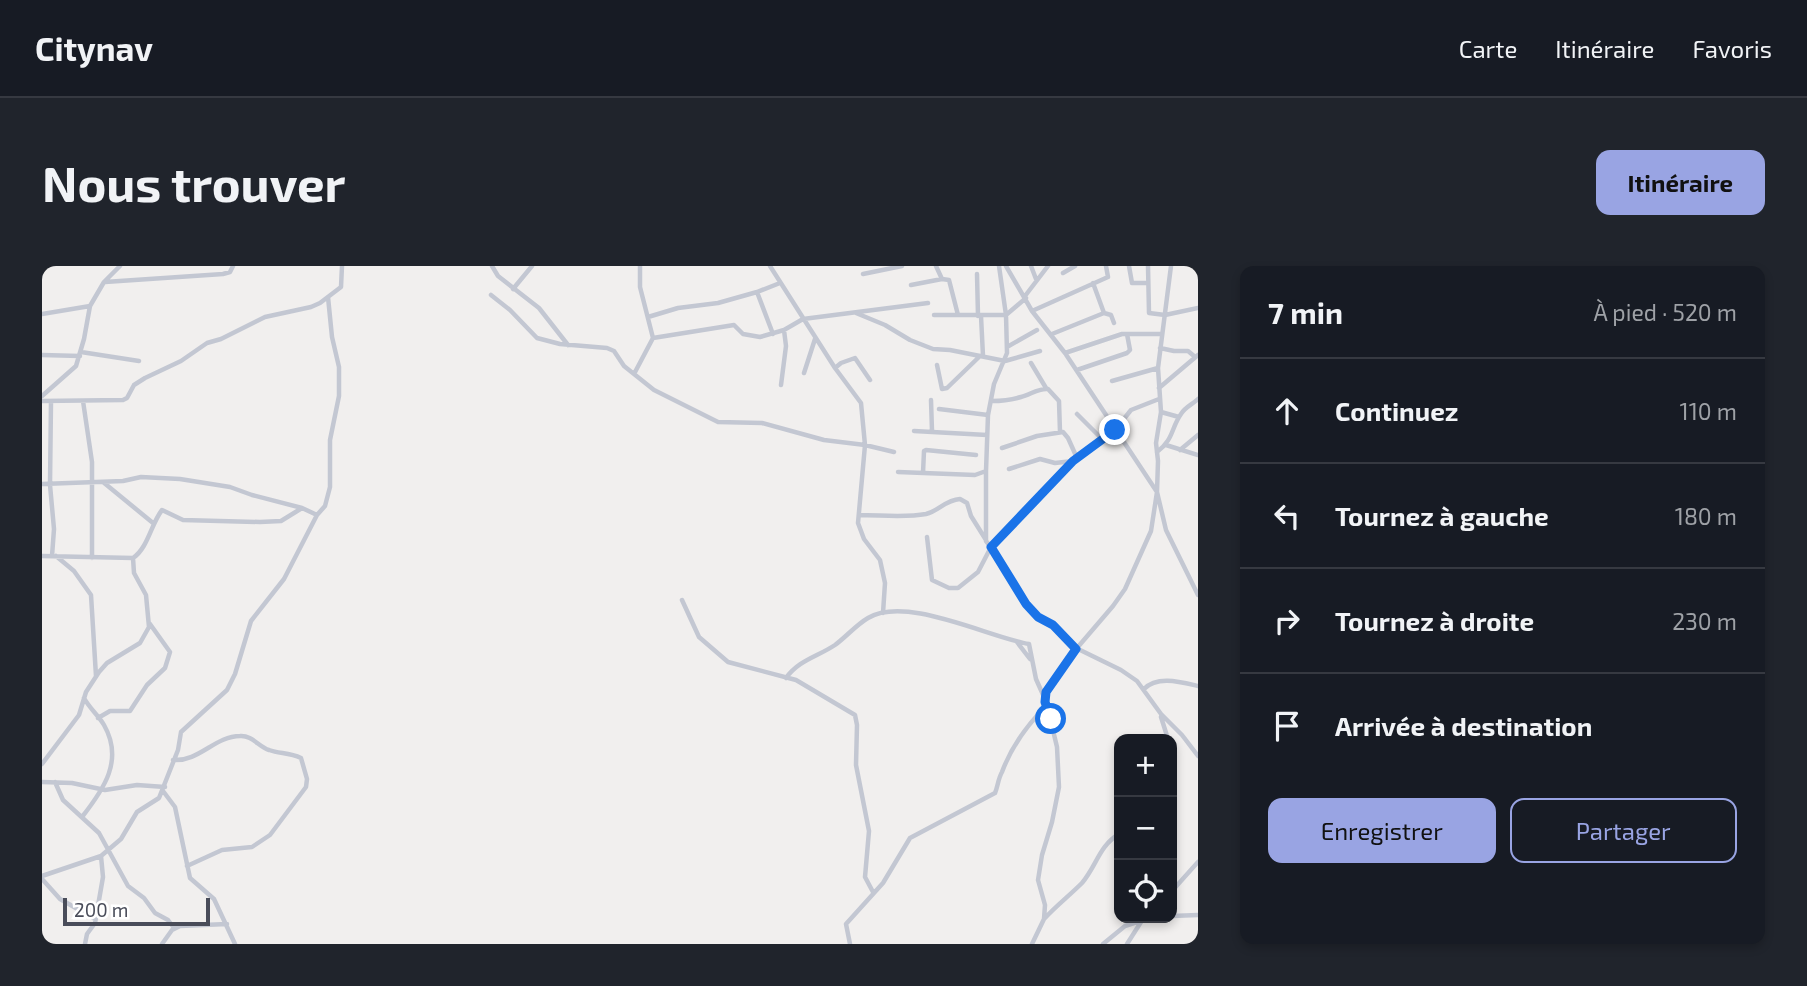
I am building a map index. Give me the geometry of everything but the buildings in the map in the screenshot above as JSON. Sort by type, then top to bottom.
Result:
[{"type":"street","points":[[42,396],[73,370],[80,354],[90,306],[104,282],[120,266]]},
{"type":"street","points":[[104,282],[223,274],[230,272],[233,266]]},
{"type":"street","points":[[42,401],[123,400],[134,385],[181,361],[207,343],[265,317],[298,311],[320,303],[341,288],[342,266]]},
{"type":"street","points":[[492,266],[498,276],[539,308],[569,345]]},
{"type":"street","points":[[513,289],[531,266]]},
{"type":"street","points":[[634,374],[653,338],[640,287],[640,266]]},
{"type":"street","points":[[770,266],[815,338],[861,403],[865,445],[860,531],[877,555],[884,573],[884,613]]},
{"type":"street","points":[[863,274],[902,266]]},
{"type":"street","points":[[936,266],[942,279]]},
{"type":"street","points":[[986,541],[988,415],[994,384],[1005,361],[1007,347],[1006,315],[999,266]]},
{"type":"street","points":[[1006,266],[1032,311],[1077,370],[1157,492],[1166,530],[1198,595]]},
{"type":"street","points":[[1031,266],[1036,280]]},
{"type":"street","points":[[934,316],[1006,315],[1025,297],[1048,266]]},
{"type":"street","points":[[1063,273],[1075,266]]},
{"type":"street","points":[[1032,311],[1109,277],[1106,266]]},
{"type":"street","points":[[1129,266],[1132,283],[1148,283]]},
{"type":"street","points":[[1148,266],[1149,313],[1165,315],[1198,308]]},
{"type":"street","points":[[1045,697],[1049,685],[1125,589],[1151,531],[1157,492],[1157,437],[1161,412],[1158,368],[1171,266]]},
{"type":"street","points":[[977,274],[982,356]]},
{"type":"street","points":[[911,285],[942,279],[950,282],[958,315]]},
{"type":"street","points":[[1093,283],[1104,313]]},
{"type":"street","points":[[648,317],[678,308],[718,303],[780,284]]},
{"type":"street","points":[[757,292],[773,334]]},
{"type":"street","points":[[491,295],[537,338],[614,351],[624,366],[673,401],[718,422],[762,423],[824,440],[894,452]]},
{"type":"street","points":[[95,919],[60,899],[42,878],[101,856],[121,839],[137,812],[157,800],[164,789],[181,732],[227,690],[235,674],[251,621],[284,579],[317,515],[325,506],[330,487],[330,440],[339,396],[339,367],[332,337],[328,297]]},
{"type":"street","points":[[653,338],[734,325],[749,336],[760,337],[784,330],[803,319],[928,303]]},
{"type":"street","points":[[42,314],[90,306]]},
{"type":"street","points":[[856,313],[885,324],[911,340],[933,349],[1005,361],[1040,351]]},
{"type":"street","points":[[1052,334],[1104,313],[1111,314],[1114,323]]},
{"type":"street","points":[[780,386],[786,346],[784,330]]},
{"type":"street","points":[[1007,347],[1037,330]]},
{"type":"street","points":[[1077,370],[1128,353],[1130,350],[1127,334]]},
{"type":"street","points":[[1065,353],[1113,336],[1161,334]]},
{"type":"street","points":[[804,373],[815,338]]},
{"type":"street","points":[[1158,388],[1196,356],[1188,351],[1160,348]]},
{"type":"street","points":[[42,355],[80,354],[139,361]]},
{"type":"street","points":[[937,365],[942,389],[947,388],[982,356]]},
{"type":"street","points":[[835,368],[855,358],[870,380]]},
{"type":"street","points":[[1031,363],[1046,388],[1059,401],[1060,432]]},
{"type":"street","points":[[1112,381],[1158,368]]},
{"type":"street","points":[[992,401],[1022,397],[1046,388]]},
{"type":"street","points":[[927,537],[932,580],[954,589],[978,572],[991,547],[1075,459],[1115,430],[1131,410],[1159,399]]},
{"type":"street","points":[[931,400],[932,431]]},
{"type":"street","points":[[51,401],[50,485],[54,556]]},
{"type":"street","points":[[83,401],[93,482],[92,558]]},
{"type":"street","points":[[1157,452],[1166,445],[1179,417],[1198,401]]},
{"type":"street","points":[[939,409],[988,415]]},
{"type":"street","points":[[1161,412],[1179,417]]},
{"type":"street","points":[[1077,414],[1101,438]]},
{"type":"street","points":[[914,430],[987,435]]},
{"type":"street","points":[[1002,448],[1037,436],[1060,432],[1068,438],[1075,459]]},
{"type":"street","points":[[1180,450],[1198,435]]},
{"type":"street","points":[[1166,445],[1198,455]]},
{"type":"street","points":[[923,472],[926,450],[976,454]]},
{"type":"street","points":[[1009,469],[1040,458],[1055,463],[1075,459]]},
{"type":"street","points":[[898,472],[975,475],[986,471]]},
{"type":"street","points":[[42,484],[123,481],[141,477],[180,479],[222,485],[302,508],[317,515]]},
{"type":"street","points":[[102,482],[153,523]]},
{"type":"street","points":[[859,515],[924,514],[935,511],[943,503],[960,499],[967,503],[971,516],[1026,604],[1038,617],[1053,625],[1076,649],[1121,670],[1137,681],[1161,714],[1198,755]]},
{"type":"street","points":[[42,555],[133,558],[144,546],[153,523],[162,510],[183,520],[260,522],[281,521],[302,508]]},
{"type":"street","points":[[54,556],[74,571],[91,595],[96,677]]},
{"type":"street","points":[[98,718],[110,711],[130,711],[147,685],[165,668],[170,652],[150,624],[145,591],[133,571],[133,558]]},
{"type":"street","points":[[682,600],[699,637],[728,662],[796,680],[855,715],[856,765],[869,831],[865,877],[873,892]]},
{"type":"street","points":[[786,678],[799,664],[832,647],[867,618],[884,613],[932,616],[1029,644],[1031,660],[1055,735],[1059,772],[1058,796],[1038,880],[1045,905],[1044,919]]},
{"type":"street","points":[[42,764],[79,715],[84,698],[96,677],[107,663],[140,643],[150,624]]},
{"type":"street","points":[[1017,642],[1031,660]]},
{"type":"street","points":[[1144,690],[1155,682],[1170,681],[1198,686]]},
{"type":"street","points":[[82,817],[102,789],[113,763],[114,752],[104,725],[84,698]]},
{"type":"street","points":[[850,944],[846,923],[883,883],[910,838],[995,793],[1012,748],[1028,724],[1047,705]]},
{"type":"street","points":[[1161,714],[1167,734]]},
{"type":"street","points":[[173,760],[186,760],[238,735],[248,737],[268,750],[291,753],[301,758],[307,779],[302,794],[279,826],[261,843],[222,850],[187,866]]},
{"type":"street","points":[[42,781],[102,789],[137,785],[164,789]]},
{"type":"street","points":[[55,782],[63,800],[99,832],[128,886],[174,928]]},
{"type":"street","points":[[164,789],[175,807],[190,878],[215,899],[235,944]]},
{"type":"street","points":[[1032,944],[1044,919],[1081,883],[1094,866],[1105,844],[1114,838]]},
{"type":"street","points":[[85,944],[95,919],[103,877],[101,856]]},
{"type":"street","points":[[1177,885],[1198,862]]},
{"type":"street","points":[[1177,916],[1198,915]]},
{"type":"street","points":[[1103,944],[1125,926],[1137,923]]},
{"type":"street","points":[[1127,944],[1140,923]]},
{"type":"street","points":[[162,944],[174,928],[184,925],[227,924]]},
{"type":"route","points":[[1051,719],[1045,702],[1046,692],[1076,649],[1053,625],[1038,617],[1026,604],[991,547],[1073,461],[1115,430]]}]
